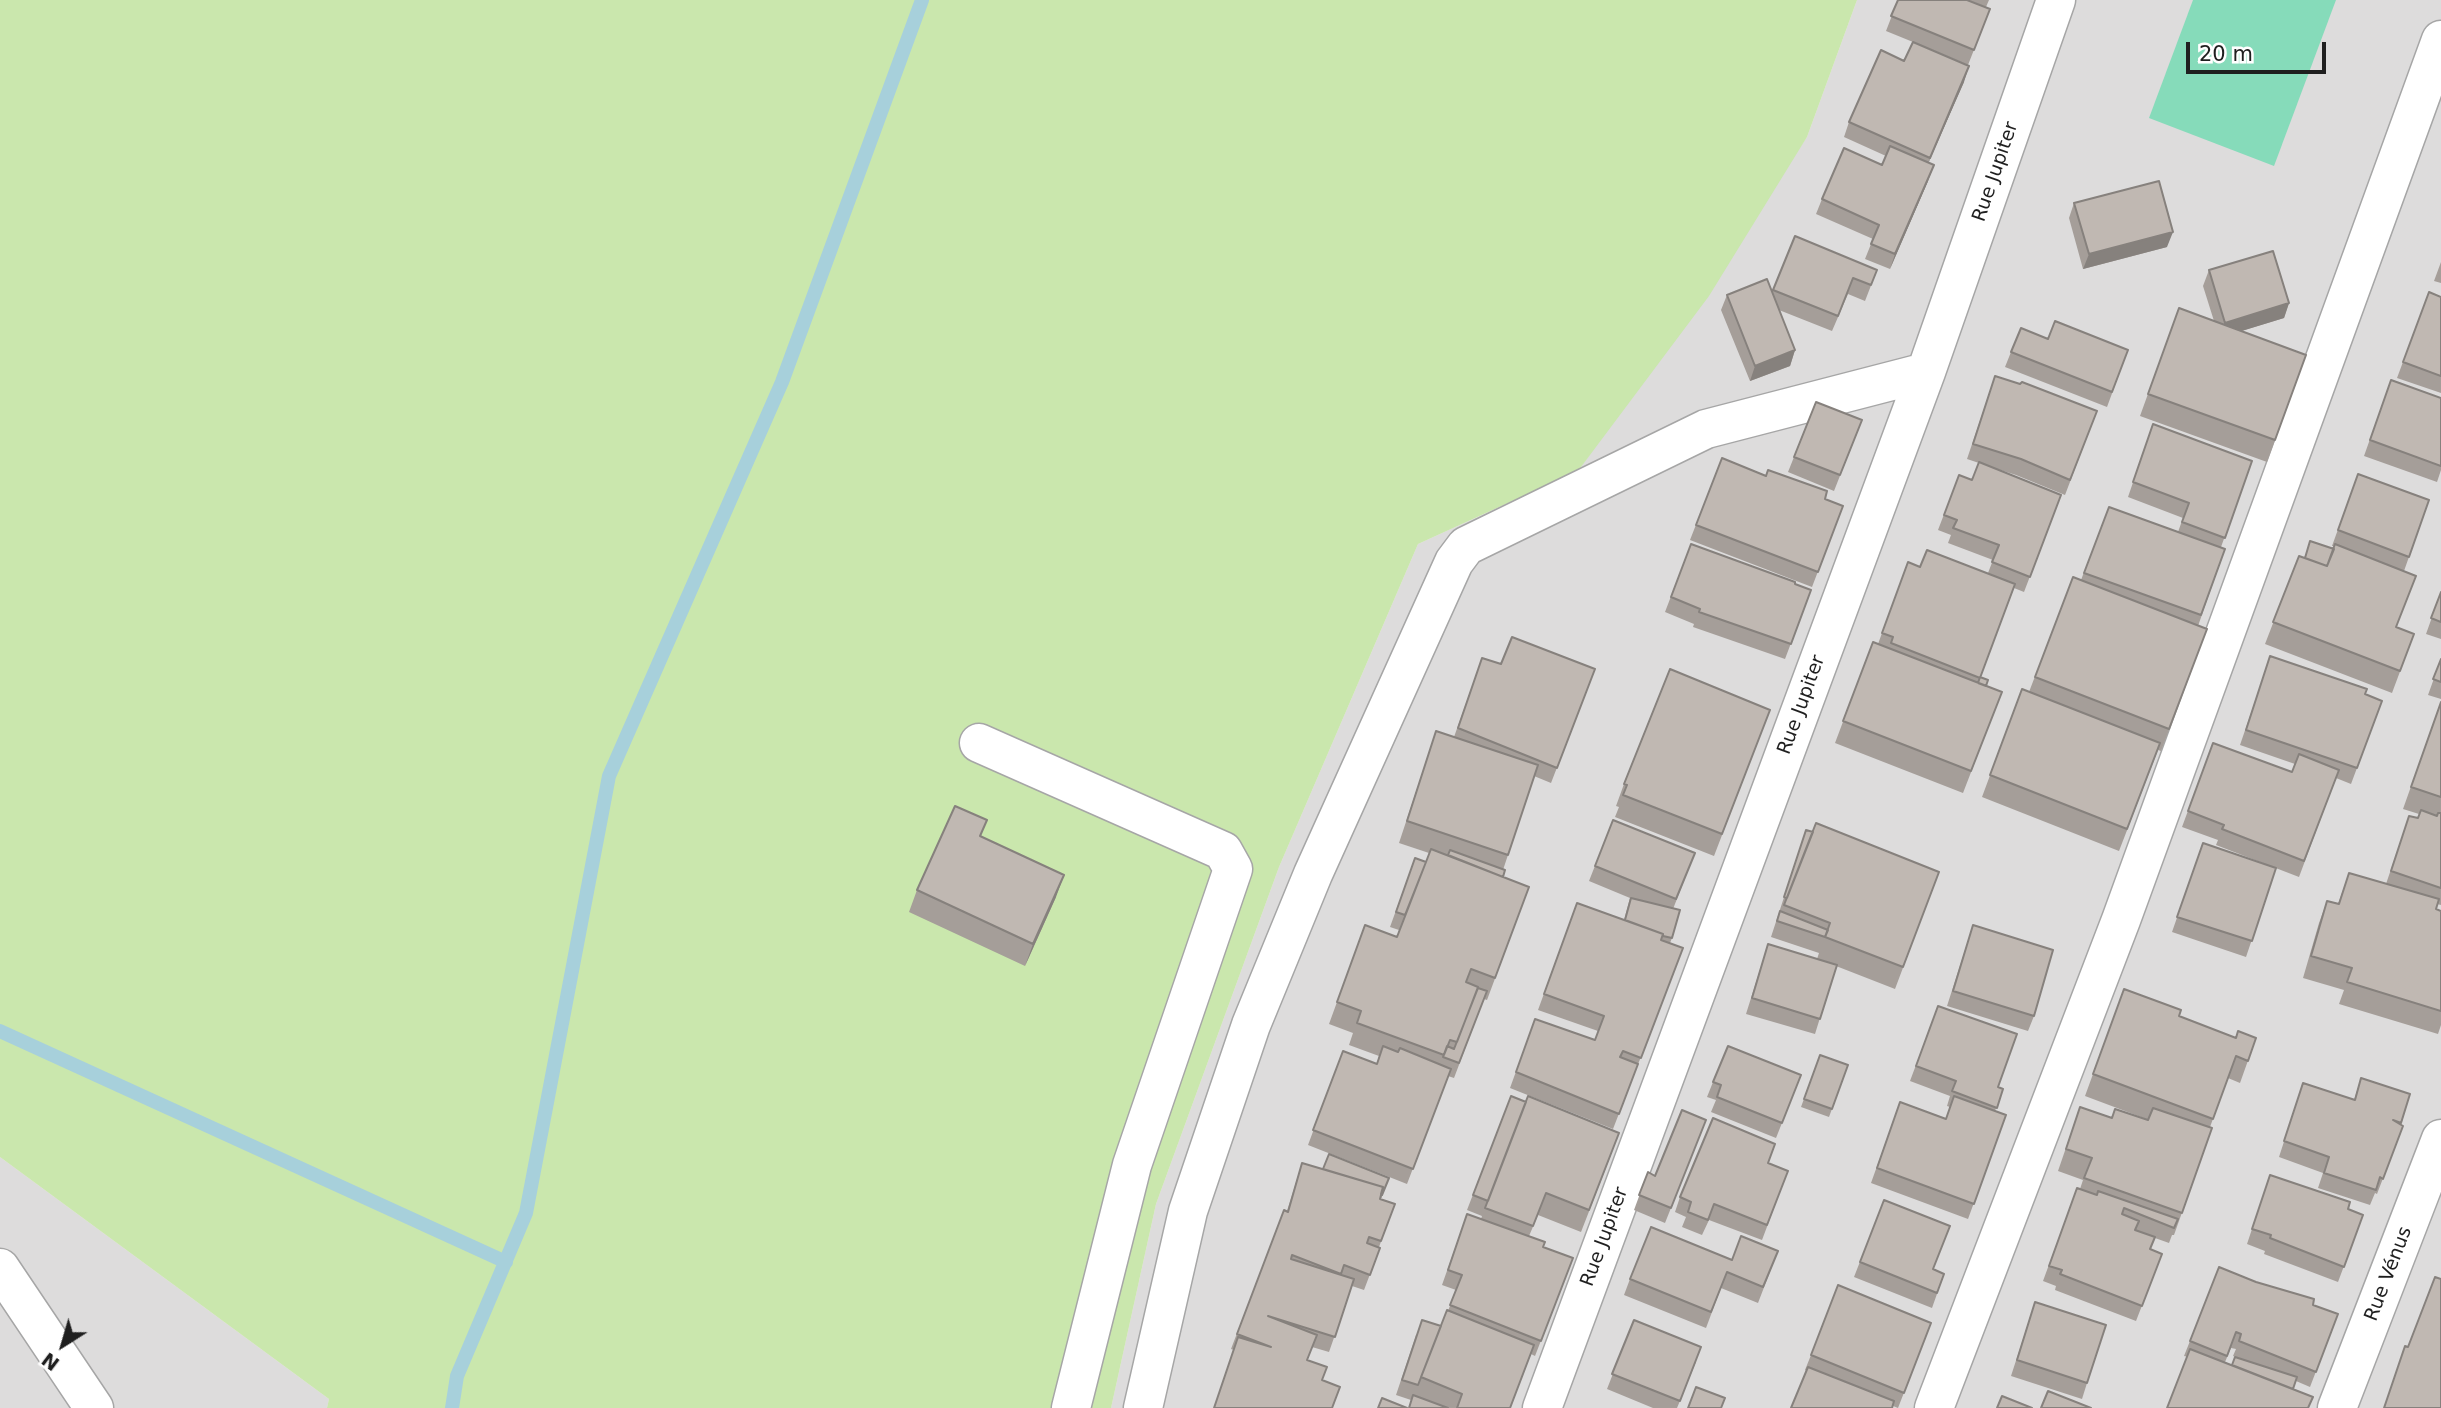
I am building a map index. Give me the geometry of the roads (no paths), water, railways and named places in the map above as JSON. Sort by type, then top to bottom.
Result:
[{"type":"street","name":"Rue Jupiter","points":[[1542,1408],[1926,372],[2056,0]]},
{"type":"street","points":[[1934,1408],[2126,907],[2441,40]]},
{"type":"street","points":[[1143,1408],[1188,1211],[1251,1025],[1313,874],[1454,562],[1466,546],[1706,429],[1926,372]]},
{"type":"street","points":[[979,743],[1223,851],[1233,869],[1132,1165],[1071,1408]]},
{"type":"street","name":"Rue Vénus","points":[[2337,1408],[2441,1139]]},
{"type":"street","points":[[0,1268],[94,1408]]},
{"type":"waterway","points":[[452,1408],[457,1376],[526,1213],[609,776],[782,382],[922,0]]},
{"type":"waterway","points":[[0,1031],[506,1262]]}]
